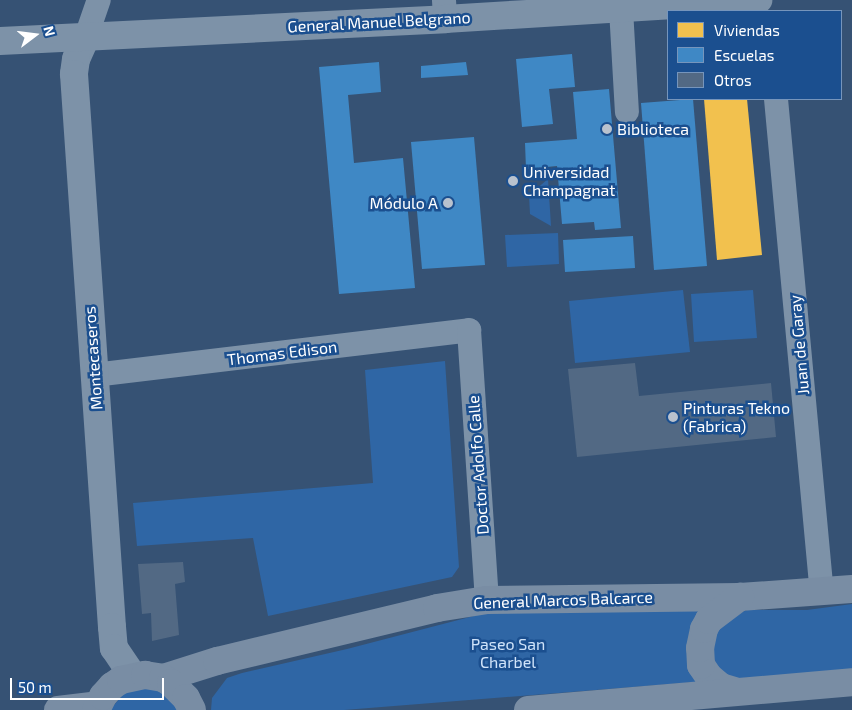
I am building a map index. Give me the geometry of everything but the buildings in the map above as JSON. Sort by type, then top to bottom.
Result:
[{"type":"main road","name":"General Marcos Balcarce","points":[[163,678],[217,661],[437,608],[487,600],[740,598],[852,589]]},
{"type":"main road","points":[[734,691],[721,687],[709,677],[701,665],[700,648],[704,629],[709,620],[740,598]]},
{"type":"main road","points":[[58,710],[97,708],[112,686],[121,680],[133,676],[145,675],[163,678],[179,689],[192,710]]},
{"type":"main road","points":[[528,710],[852,682]]},
{"type":"street","points":[[86,37],[98,0]]},
{"type":"street","name":"General Manuel Belgrano","points":[[0,41],[86,37],[445,10],[621,9],[758,0]]},
{"type":"street","points":[[621,9],[627,112]]},
{"type":"street","name":"Montecaseros","points":[[86,37],[76,59],[74,74],[114,648],[133,676]]},
{"type":"street","name":"Juan de Garay","points":[[776,100],[822,592]]},
{"type":"street","name":"Thomas Edison","points":[[94,375],[469,330]]},
{"type":"street","name":"Doctor Adolfo Calle","points":[[469,330],[487,600]]},
{"type":"green space","points":[[548,179],[551,226],[530,214],[529,195]]},
{"type":"green space","points":[[558,233],[559,264],[507,267],[505,235]]},
{"type":"green space","points":[[683,290],[690,352],[575,363],[569,301]]},
{"type":"green space","points":[[753,290],[757,338],[694,342],[691,294]]},
{"type":"green space","points":[[445,361],[459,567],[452,577],[268,616],[253,538],[137,546],[133,503],[373,483],[365,370]]},
{"type":"green space","points":[[852,604],[852,670],[730,679],[719,678],[707,654],[721,620],[747,610],[807,610]]},
{"type":"green space","name":"Paseo San Charbel","points":[[701,611],[696,682],[344,710],[211,710],[212,698],[227,678],[489,612]]},
{"type":"green space","points":[[146,687],[158,690],[169,696],[179,710],[110,710],[124,693]]},
{"type":"place","name":"Biblioteca","points":[[607,129]]},
{"type":"place","name":"Universidad Champagnat","points":[[513,181]]},
{"type":"place","name":"Módulo A","points":[[448,203]]},
{"type":"place","name":"Pinturas Tekno (Fabrica)","points":[[673,417]]}]
